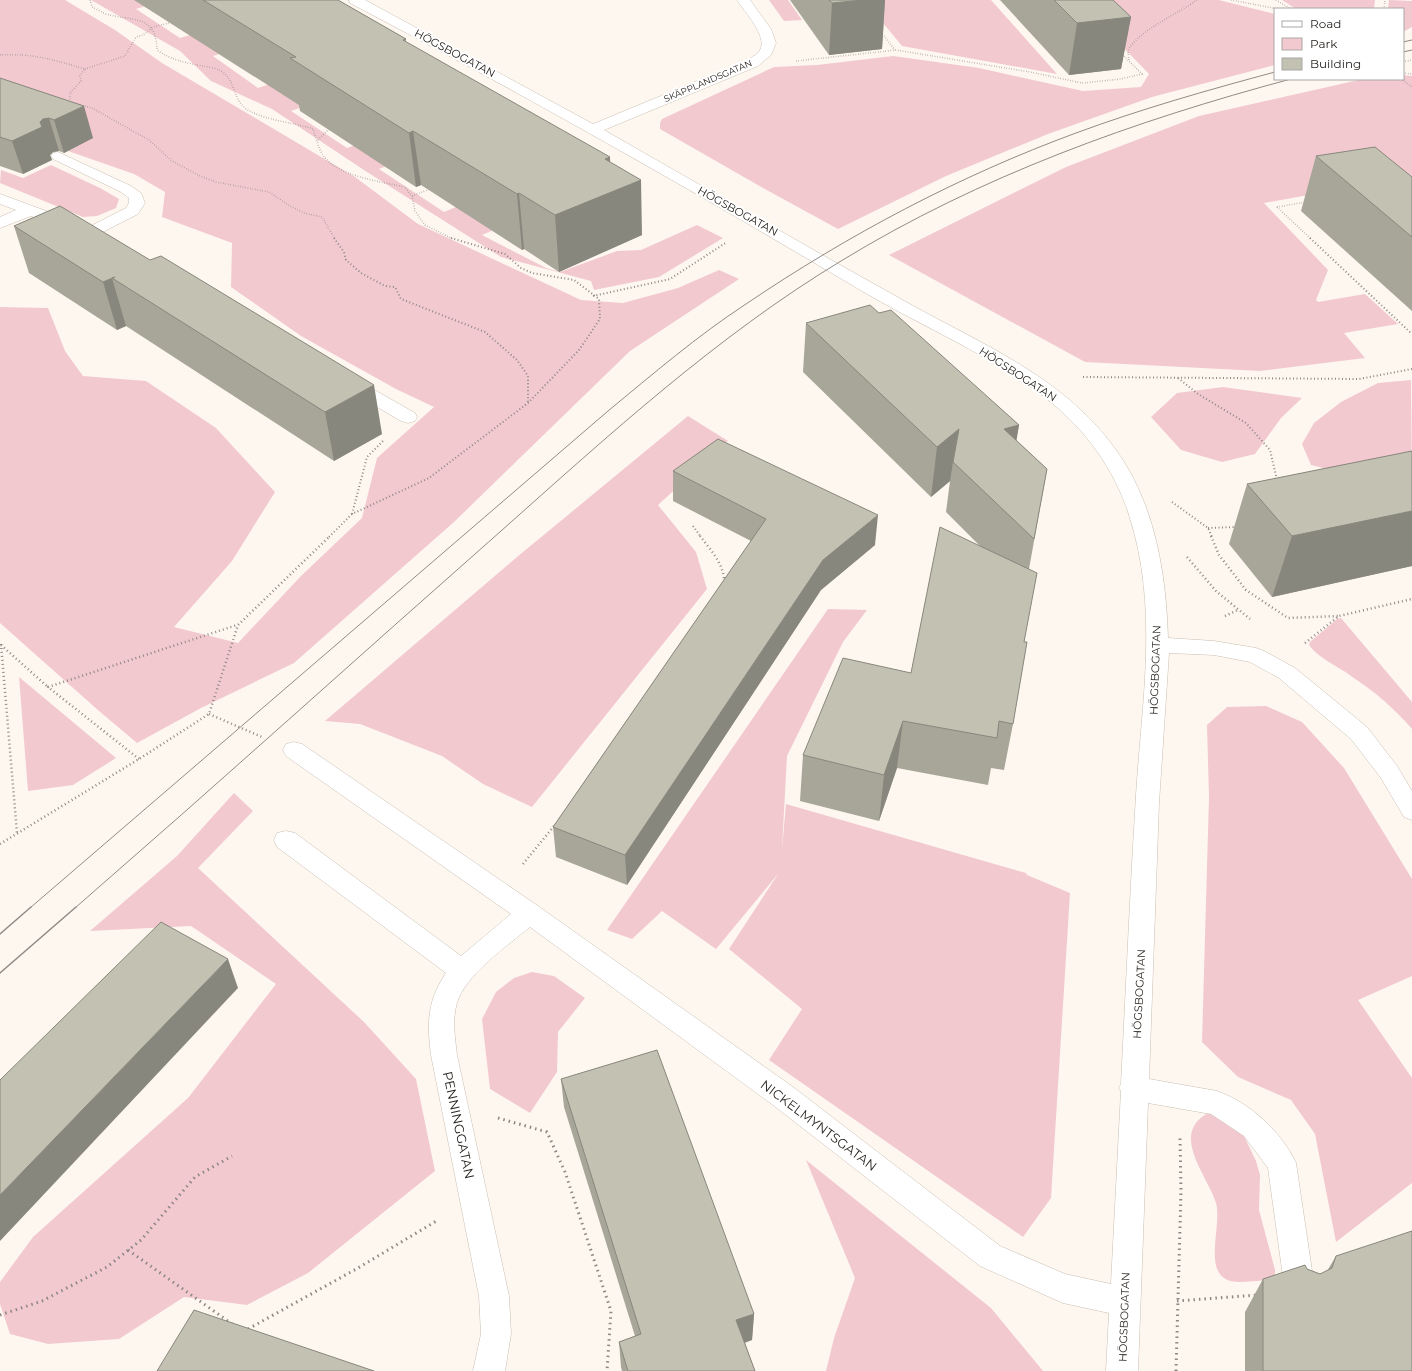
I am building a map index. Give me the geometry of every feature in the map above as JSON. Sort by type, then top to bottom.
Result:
[{"type":"street","name":"HÖGSBOGATAN","points":[[355,0],[434,41],[593,129],[803,248],[874,291],[1003,363],[1042,387],[1076,415],[1093,433],[1118,466],[1136,504],[1151,566],[1158,644],[1150,760],[1133,1088],[1122,1371]]},
{"type":"street","name":"SKÄPPLANDSGATAN","points":[[593,129],[753,62],[766,52],[770,43],[764,29],[743,0]]},
{"type":"street","points":[[0,199],[96,237],[132,211],[137,203],[136,196],[126,189],[58,156]]},
{"type":"street","points":[[0,223],[31,210]]},
{"type":"street","points":[[334,374],[408,417]]},
{"type":"street","points":[[1158,644],[1214,648],[1256,656],[1287,673],[1359,734],[1389,772],[1412,811]]},
{"type":"street","name":"NICKELMYNTSGATAN","points":[[294,750],[495,891],[529,913],[616,978],[783,1096],[990,1256],[1063,1288],[1124,1302]]},
{"type":"street","points":[[286,840],[462,971]]},
{"type":"street","name":"PENNINGGATAN","points":[[489,1371],[496,1334],[494,1296],[444,1055],[441,1023],[448,989],[462,971],[529,913]]},
{"type":"street","points":[[1133,1088],[1218,1104],[1254,1127],[1282,1163],[1300,1291]]},
{"type":"path","points":[[48,687],[238,625],[352,514],[430,478],[528,403],[579,350],[600,319],[599,299],[593,296],[574,280],[532,273],[521,268],[505,254],[457,240],[425,225],[415,212],[412,196],[405,187],[362,178],[333,165],[322,155],[313,129],[304,124],[255,115],[240,102],[234,94],[232,80],[220,70],[178,61],[167,57],[157,50],[158,41],[153,27],[141,20],[105,14],[92,7],[90,0]]},
{"type":"path","points":[[1129,60],[1127,53],[1138,38],[1197,0]]},
{"type":"path","points":[[1231,0],[1274,8]]},
{"type":"path","points":[[1276,0],[1289,8]]},
{"type":"path","points":[[0,55],[16,54],[39,56],[85,69],[125,56],[136,37],[143,35],[153,27],[177,21]]},
{"type":"path","points":[[881,32],[896,50]]},
{"type":"path","points":[[753,62],[814,60],[896,50],[1030,72],[1082,83],[1121,79],[1142,74],[1118,50]]},
{"type":"path","points":[[74,104],[69,102],[70,93],[81,81],[80,76],[85,69]]},
{"type":"path","points":[[1402,80],[1412,87]]},
{"type":"path","points":[[79,105],[92,108],[149,140],[172,161],[200,176],[216,182],[269,192],[290,206],[304,213],[322,217],[330,232],[344,252],[346,260],[361,273],[385,286],[395,287],[401,299],[485,332],[517,360],[528,376],[528,403]]},
{"type":"path","points":[[318,140],[333,125]]},
{"type":"path","points":[[412,196],[432,188]]},
{"type":"path","points":[[1307,202],[1277,207],[1412,334]]},
{"type":"path","points":[[593,296],[670,280],[731,240]]},
{"type":"path","points":[[1075,377],[1359,379],[1412,369]]},
{"type":"path","points":[[1178,378],[1198,394],[1246,423],[1270,450],[1278,485]]},
{"type":"path","points":[[352,514],[367,457],[408,417]]},
{"type":"path","points":[[1166,498],[1208,528],[1219,555],[1246,590],[1288,618],[1339,616],[1412,599]]},
{"type":"path","points":[[693,526],[720,566],[725,576],[724,583]]},
{"type":"path","points":[[1208,528],[1238,527]]},
{"type":"path","points":[[1301,646],[1339,616]]},
{"type":"path","points":[[0,844],[139,759],[209,714],[238,625]]},
{"type":"path","points":[[1,644],[48,687],[139,759]]},
{"type":"path","points":[[1,644],[17,833]]},
{"type":"path","points":[[209,714],[294,750]]},
{"type":"path","points":[[495,891],[531,856],[557,822]]},
{"type":"path","points":[[1176,1371],[1181,1191],[1181,1096]]},
{"type":"path","points":[[494,1117],[547,1132],[565,1172],[611,1311],[607,1371]]},
{"type":"path","points":[[0,1315],[42,1301],[107,1267],[141,1240],[195,1177],[232,1156]]},
{"type":"path","points":[[243,1332],[358,1268],[474,1198]]},
{"type":"path","points":[[128,1250],[237,1328]]},
{"type":"path","points":[[1177,1301],[1300,1291]]},
{"type":"green space","points":[[0,0],[65,0],[115,30],[162,63],[355,177],[418,224],[581,300],[623,303],[678,288],[719,270],[739,279],[630,351],[454,522],[294,663],[201,708],[137,743],[0,623],[0,307],[48,308],[65,351],[83,376],[146,381],[216,428],[275,492],[232,561],[174,627],[238,643],[301,576],[362,518],[377,458],[434,407],[396,389],[301,336],[231,287],[232,243],[162,217],[165,192],[134,174],[68,151],[92,138],[0,107]]},
{"type":"green space","points":[[91,0],[165,0],[136,9],[180,38],[245,18],[275,35],[213,56],[258,88],[322,66],[356,88],[291,111],[347,148],[414,123],[446,142],[379,169],[444,212],[512,183],[552,205],[482,235],[546,268],[560,272],[617,251],[641,250],[697,225],[723,238],[659,277],[594,290],[591,281],[501,257],[367,172],[272,109],[211,81],[180,51]]},
{"type":"green space","points":[[769,0],[788,0],[802,20],[784,21]]},
{"type":"green space","points":[[864,0],[991,0],[1057,74],[902,46]]},
{"type":"green space","points":[[1110,0],[1219,0],[1274,14],[1274,65],[1152,97],[1048,134],[946,176],[838,229],[660,129],[662,119],[774,67],[817,65],[893,56],[979,68],[1083,91],[1141,87],[1149,74],[1086,9]]},
{"type":"green space","points":[[1282,0],[1375,0],[1374,8],[1294,8]]},
{"type":"green space","points":[[1389,0],[1412,1],[1412,27],[1404,31],[1404,8],[1388,8]]},
{"type":"green space","points":[[1404,75],[1412,76],[1412,224],[1358,186],[1264,203],[1328,270],[1316,300],[1318,302],[1365,294],[1398,324],[1344,333],[1365,358],[1260,371],[1085,362],[889,255],[1066,167],[1199,116],[1359,80],[1404,80]]},
{"type":"green space","points":[[51,165],[100,188],[119,199],[116,208],[97,216],[83,217],[0,183],[1,170],[23,178]]},
{"type":"green space","points":[[1411,380],[1412,490],[1311,465],[1302,444],[1314,423],[1341,402],[1378,383]]},
{"type":"green space","points":[[1223,387],[1302,398],[1281,418],[1255,454],[1222,462],[1181,450],[1151,417],[1177,393]]},
{"type":"green space","points":[[688,416],[728,441],[658,505],[696,552],[707,589],[532,807],[483,784],[442,756],[360,724],[325,721],[517,557]]},
{"type":"green space","points":[[828,609],[867,610],[843,642],[787,756],[782,849],[786,804],[1026,873],[1027,875],[1070,893],[1051,1198],[1023,1237],[769,1060],[802,1009],[729,949],[778,874],[716,949],[662,911],[632,939],[607,930]]},
{"type":"green space","points":[[1341,618],[1412,702],[1412,729],[1376,694],[1346,672],[1323,658],[1309,645],[1310,642],[1337,619]]},
{"type":"green space","points":[[19,677],[116,758],[73,785],[28,791]]},
{"type":"green space","points":[[1266,706],[1302,722],[1344,768],[1412,879],[1412,976],[1358,1000],[1412,1078],[1412,1183],[1336,1242],[1315,1134],[1291,1100],[1238,1077],[1202,1042],[1209,797],[1207,725],[1227,707]]},
{"type":"green space","points":[[234,793],[253,811],[198,868],[364,1022],[416,1079],[435,1171],[308,1273],[247,1305],[184,1297],[119,1339],[48,1344],[10,1334],[0,1304],[0,1282],[33,1237],[188,1098],[276,984],[191,926],[90,931],[177,856]]},
{"type":"green space","points":[[532,972],[554,976],[585,998],[558,1032],[557,1072],[530,1113],[490,1089],[482,1019],[496,992],[514,978]]},
{"type":"green space","points":[[1208,1113],[1222,1116],[1235,1126],[1245,1138],[1256,1161],[1260,1175],[1259,1210],[1275,1270],[1275,1276],[1271,1278],[1259,1281],[1242,1282],[1228,1280],[1220,1274],[1216,1265],[1216,1203],[1194,1156],[1191,1144],[1192,1132],[1197,1122]]},
{"type":"green space","points":[[806,1160],[991,1308],[1043,1371],[826,1371],[834,1338],[855,1278]]},
{"type":"building","points":[[203,0],[338,0],[406,39],[403,40],[610,157],[605,159],[641,180],[555,215],[519,193],[517,194],[413,131],[409,133],[290,58],[296,57]]},
{"type":"building","points":[[829,0],[864,0],[832,3]]},
{"type":"building","points":[[1054,0],[1113,0],[1131,17],[1077,23]]},
{"type":"building","points":[[0,78],[84,106],[54,120],[49,118],[43,119],[40,122],[42,127],[12,141],[0,137]]},
{"type":"building","points":[[1375,147],[1412,177],[1412,237],[1316,156]]},
{"type":"building","points":[[60,206],[150,260],[161,256],[374,385],[325,412],[112,278],[103,282],[14,226]]},
{"type":"building","points":[[870,305],[879,313],[891,310],[1019,425],[1004,429],[1047,469],[1034,539],[953,462],[959,429],[937,447],[806,323]]},
{"type":"building","points":[[718,439],[878,515],[823,560],[625,855],[553,827],[766,519],[673,471]]},
{"type":"building","points":[[1412,451],[1412,511],[1292,536],[1247,484]]},
{"type":"building","points":[[940,527],[1037,573],[1024,642],[1027,642],[1013,724],[999,721],[997,738],[903,721],[884,775],[803,755],[843,658],[911,673]]},
{"type":"building","points":[[161,922],[228,959],[0,1195],[0,1080]]},
{"type":"building","points":[[657,1050],[754,1314],[736,1320],[755,1371],[628,1371],[619,1342],[641,1334],[561,1079]]},
{"type":"building","points":[[1412,1231],[1412,1371],[1263,1371],[1263,1279],[1305,1265],[1307,1269],[1320,1274],[1332,1268],[1336,1256]]},
{"type":"building","points":[[194,1310],[374,1371],[157,1371]]},
{"type":"tram line","points":[[1404,42],[1412,40]]},
{"type":"tram line","points":[[1404,52],[1412,50]]},
{"type":"tram line","points":[[30,908],[608,411],[693,342],[728,316],[824,254],[864,231],[989,168],[1076,133],[1125,116],[1274,72]]},
{"type":"tram line","points":[[75,908],[623,423],[707,354],[795,290],[894,230],[1003,177],[1059,154],[1174,113],[1287,80]]},
{"type":"tram line","points":[[0,934],[31,907]]},
{"type":"tram line","points":[[0,973],[76,907]]}]
